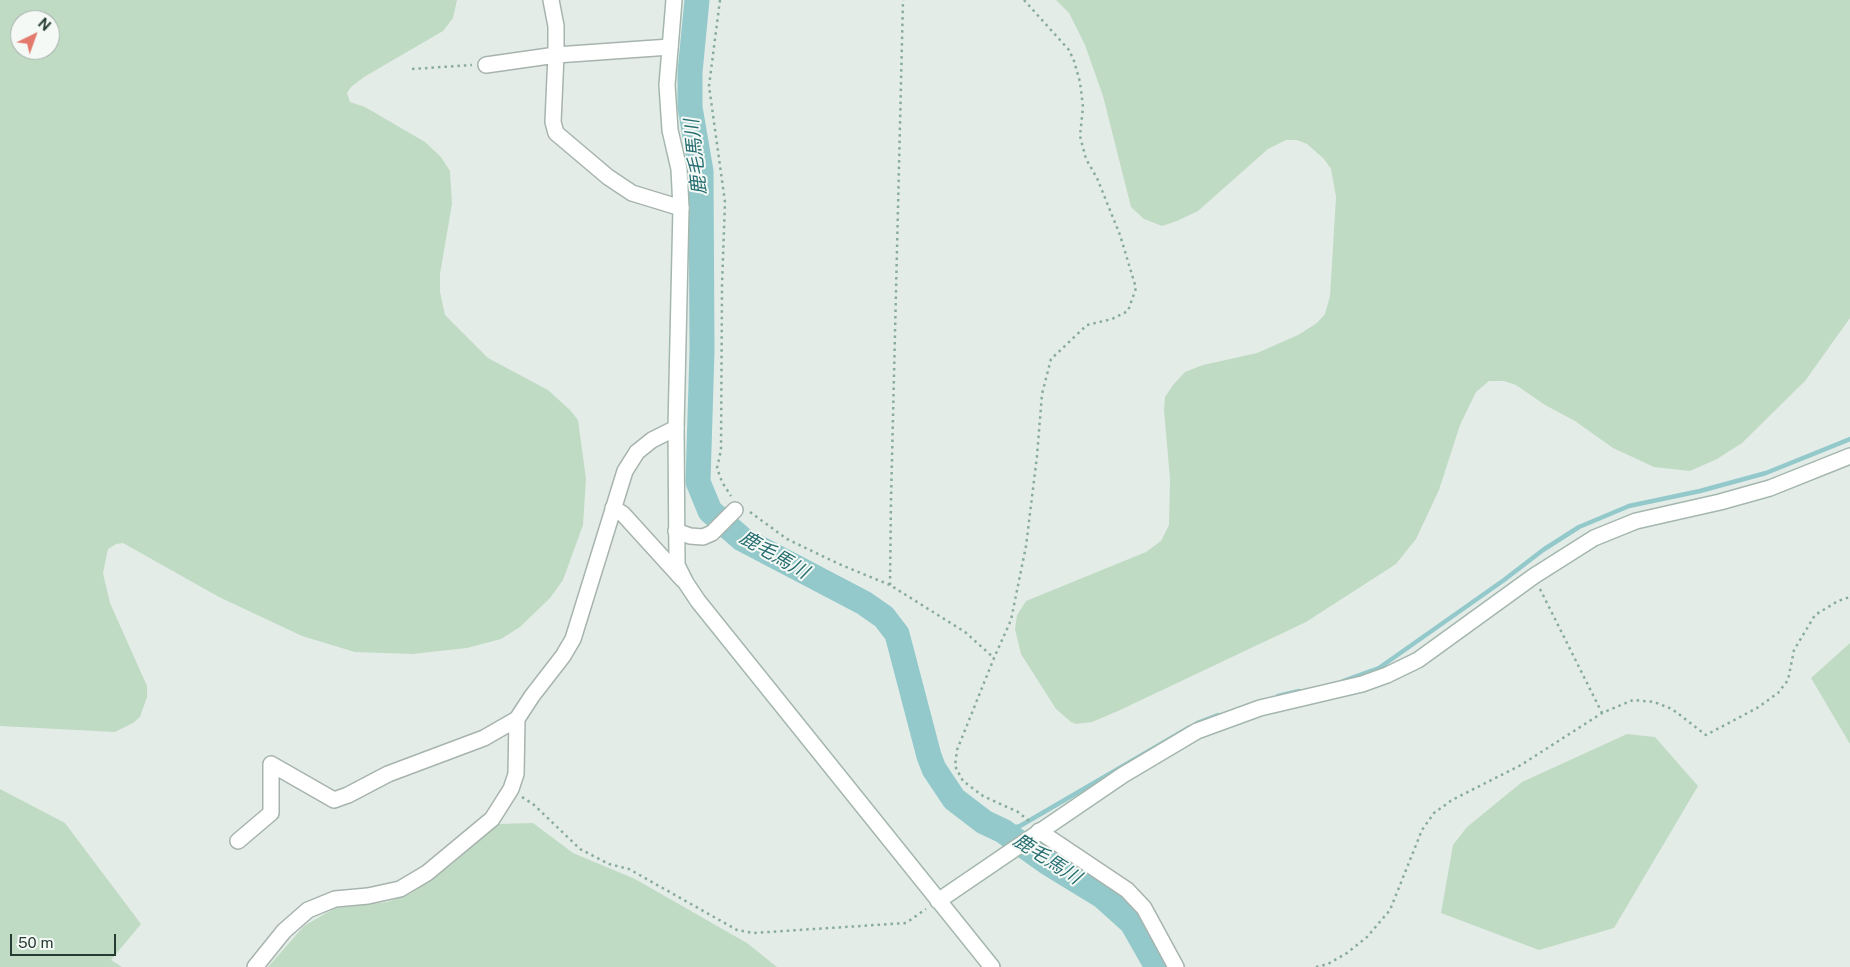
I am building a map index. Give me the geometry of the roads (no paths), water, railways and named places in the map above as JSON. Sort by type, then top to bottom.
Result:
[{"type":"street","points":[[551,0],[556,26],[553,122],[556,133],[608,177],[632,193],[681,208]]},
{"type":"street","points":[[674,0],[667,85],[670,130],[679,169],[681,208],[676,428],[676,531],[677,565],[686,583]]},
{"type":"street","points":[[486,65],[556,56],[670,47]]},
{"type":"street","points":[[238,841],[271,813],[271,764],[334,800],[348,795],[388,774],[484,738],[517,719],[574,639],[625,471],[638,452],[652,440],[676,428]]},
{"type":"street","points":[[938,901],[1008,852],[1034,830],[1197,731],[1260,708],[1362,684],[1387,675],[1418,660],[1534,576],[1594,538],[1636,521],[1720,502],[1770,488],[1850,456]]},
{"type":"street","points":[[676,531],[690,536],[703,537],[712,533],[737,507]]},
{"type":"street","points":[[614,508],[623,514],[686,583],[704,609],[992,967]]},
{"type":"street","points":[[255,967],[284,931],[308,910],[335,899],[368,896],[400,889],[426,873],[492,819],[511,789],[516,774],[517,719]]},
{"type":"street","points":[[1034,830],[1127,890],[1144,908],[1176,967]]},
{"type":"waterway","name":"鹿毛馬川","points":[[697,0],[690,72],[690,107],[701,171],[702,351],[698,482],[710,511],[742,539],[864,603],[884,617],[897,634],[929,756],[934,769],[954,799],[984,822],[1003,831],[1048,863],[1102,896],[1132,923],[1157,967]]},
{"type":"waterway","points":[[1343,681],[1379,668],[1504,580],[1543,550],[1579,527],[1629,506],[1700,491],[1766,473],[1850,439]]},
{"type":"waterway","points":[[1278,696],[1299,691]]},
{"type":"waterway","points":[[1197,723],[1218,715]]},
{"type":"waterway","points":[[1003,831],[1020,826],[1190,727]]}]
